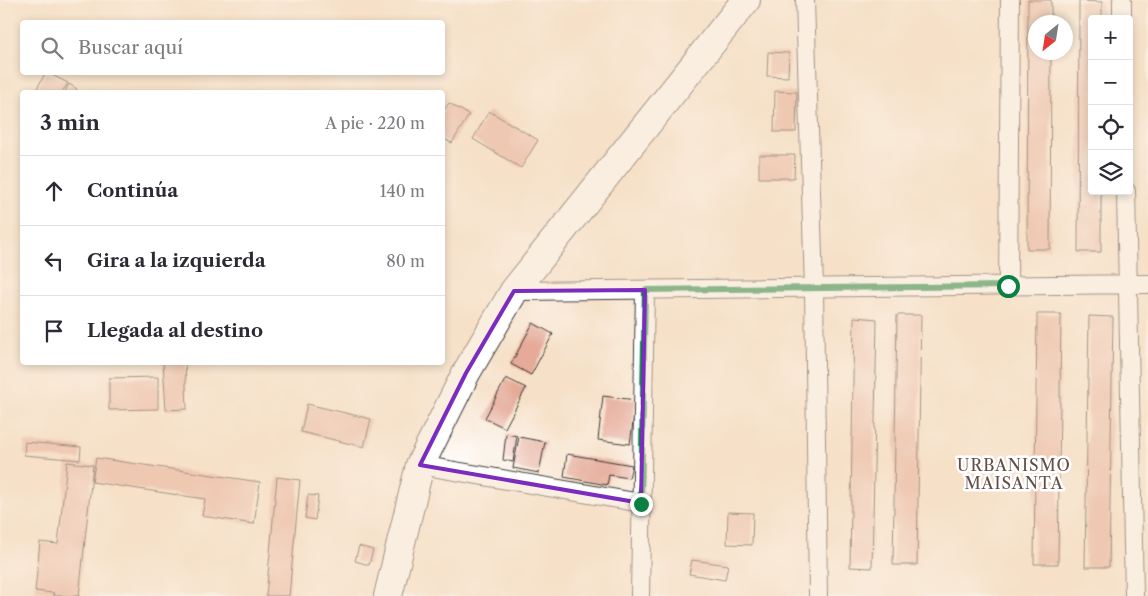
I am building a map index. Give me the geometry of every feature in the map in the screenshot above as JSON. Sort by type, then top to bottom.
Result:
[{"type":"highway","points":[[388,596],[420,465],[466,373],[514,292],[746,0]]},
{"type":"street","points":[[805,0],[814,288],[818,596]]},
{"type":"street","points":[[1008,286],[1010,0]]},
{"type":"street","points":[[1122,0],[1122,15]]},
{"type":"street","points":[[1126,195],[1134,596]]},
{"type":"street","points":[[514,292],[1148,284]]},
{"type":"street","points":[[640,596],[645,290]]},
{"type":"street","points":[[420,465],[641,504]]},
{"type":"highlighted area","points":[[645,290],[641,503],[420,465],[466,373],[514,291]]},
{"type":"building","points":[[1028,0],[1051,0],[1051,15],[1028,15],[1028,60],[1051,60],[1050,249],[1027,249]]},
{"type":"building","points":[[1079,1],[1102,2],[1102,15],[1088,15],[1088,195],[1101,195],[1101,252],[1078,252]]},
{"type":"building","points":[[768,52],[789,53],[788,77],[767,76]]},
{"type":"building","points":[[44,75],[52,75],[68,83],[63,90],[36,90]]},
{"type":"building","points":[[69,84],[77,89],[76,90],[66,90]]},
{"type":"building","points":[[775,91],[797,92],[796,132],[774,132]]},
{"type":"building","points":[[449,103],[469,115],[452,143],[445,140],[445,109]]},
{"type":"building","points":[[489,111],[538,140],[521,168],[473,139]]},
{"type":"building","points":[[759,155],[795,155],[794,178],[759,178]]},
{"type":"building","points":[[1037,314],[1061,314],[1058,564],[1034,564]]},
{"type":"building","points":[[897,315],[921,315],[917,565],[893,565]]},
{"type":"building","points":[[1089,316],[1113,317],[1109,567],[1085,567]]},
{"type":"building","points":[[854,317],[877,319],[872,568],[850,567]]},
{"type":"building","points":[[533,323],[553,334],[531,375],[511,364]]},
{"type":"building","points":[[163,365],[185,365],[187,409],[166,410]]},
{"type":"building","points":[[158,377],[158,409],[109,410],[109,378]]},
{"type":"building","points":[[506,378],[526,388],[505,428],[485,418]]},
{"type":"building","points":[[603,396],[636,400],[630,444],[598,440]]},
{"type":"building","points":[[307,404],[371,419],[364,447],[301,432]]},
{"type":"building","points":[[506,434],[517,436],[513,462],[503,460]]},
{"type":"building","points":[[519,437],[545,442],[539,473],[513,468]]},
{"type":"building","points":[[25,442],[81,447],[80,460],[24,455]]},
{"type":"building","points":[[567,454],[632,465],[629,478],[609,475],[607,485],[564,477]]},
{"type":"building","points":[[96,458],[260,482],[254,524],[202,516],[205,499],[92,482]]},
{"type":"building","points":[[67,462],[93,465],[79,596],[53,596],[54,593],[35,591],[40,542],[58,544]]},
{"type":"building","points":[[277,477],[300,480],[289,596],[266,596]]},
{"type":"building","points":[[308,495],[318,496],[315,520],[305,518]]},
{"type":"building","points":[[728,512],[753,513],[752,545],[727,544]]},
{"type":"building","points":[[359,546],[373,550],[369,565],[355,561]]},
{"type":"building","points":[[692,560],[728,565],[725,580],[689,574]]},
{"type":"district","name":"URBANISMO MAISANTA","points":[[1014,474]]},
{"type":"route","points":[[641,504],[645,290],[1008,286]]}]
